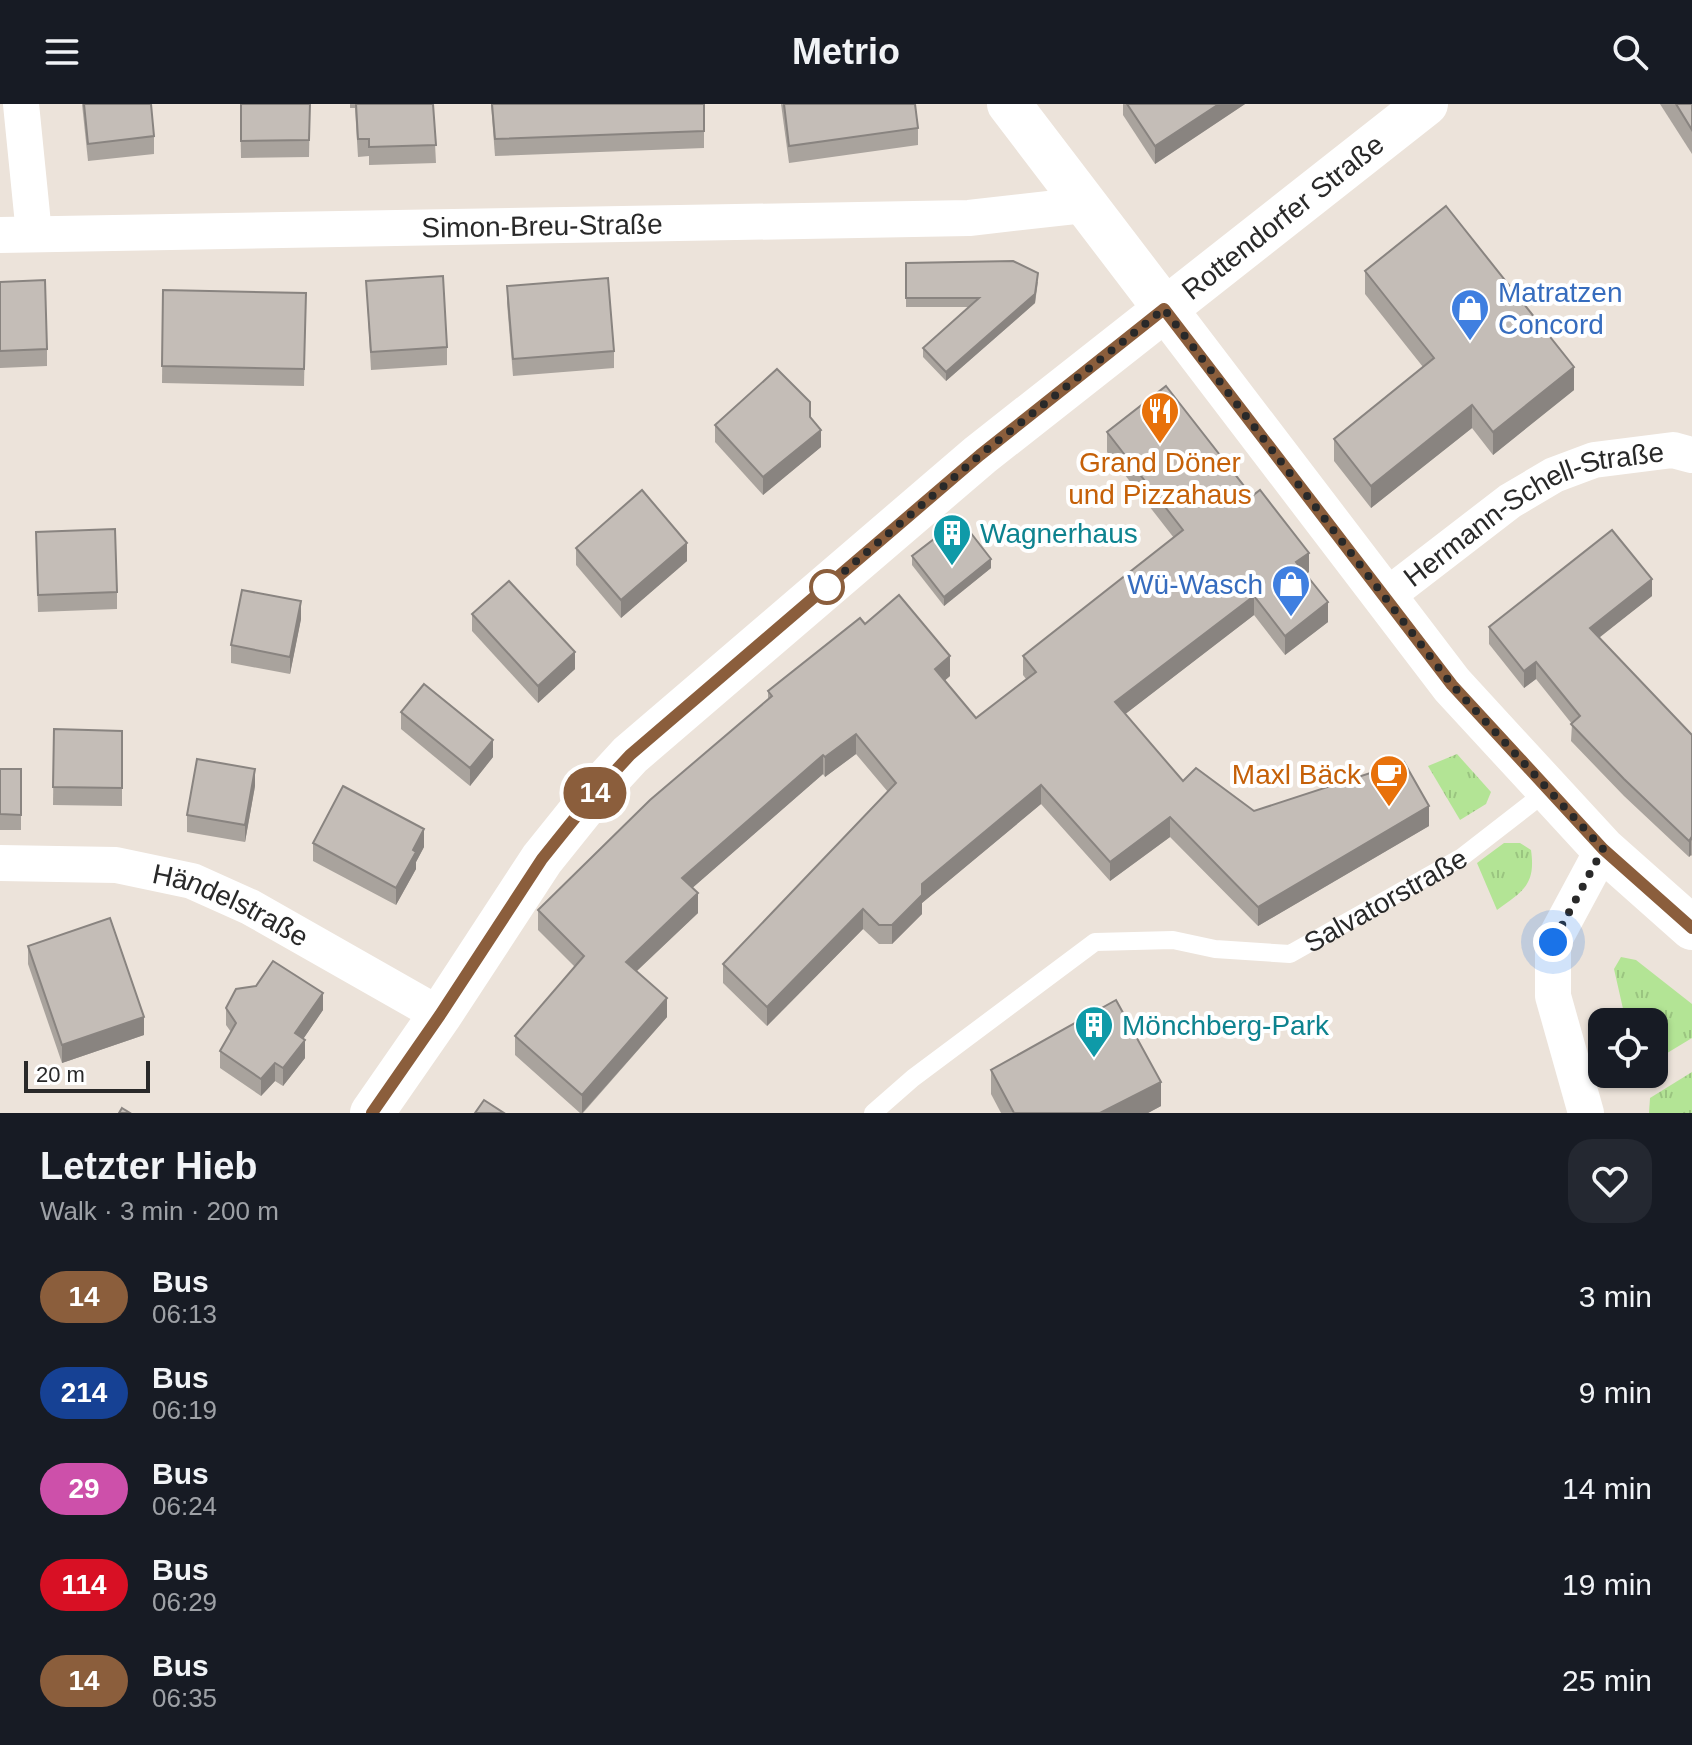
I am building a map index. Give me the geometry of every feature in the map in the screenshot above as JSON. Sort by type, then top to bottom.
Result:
[{"type":"street","points":[[17,234],[21,104]]},
{"type":"street","points":[[1009,104],[1452,685],[1603,849],[1692,928]]},
{"type":"street","name":"Rottendorfer Straße","points":[[372,1113],[542,859],[630,755],[980,455],[1426,104]]},
{"type":"street","name":"Simon-Breu-Straße","points":[[17,234],[969,218],[1084,205]]},
{"type":"street","name":"Hermann-Schell-Straße","points":[[1384,598],[1510,501],[1554,475],[1594,460],[1673,450],[1692,455]]},
{"type":"street","points":[[1586,1113],[1553,996],[1553,942],[1603,849]]},
{"type":"street","name":"Händelstraße","points":[[0,863],[116,865],[192,881],[250,907],[440,1015]]},
{"type":"lane","name":"Salvatorstraße","points":[[873,1113],[913,1078],[1095,942],[1173,940],[1215,949],[1290,954],[1462,857],[1547,791]]},
{"type":"green space","points":[[1457,754],[1491,792],[1486,804],[1460,820],[1428,766]]},
{"type":"green space","points":[[1504,843],[1520,843],[1531,850],[1532,862],[1526,886],[1497,910],[1477,863]]},
{"type":"green space","points":[[1621,957],[1636,960],[1692,1004],[1692,1038],[1668,1053],[1668,1008],[1623,1008],[1614,969]]},
{"type":"green space","points":[[1692,1072],[1692,1113],[1649,1113],[1650,1098]]},
{"type":"building","points":[[84,104],[151,104],[154,136],[88,144]]},
{"type":"building","points":[[241,104],[310,104],[309,140],[241,141]]},
{"type":"building","points":[[356,104],[433,104],[436,145],[369,147],[369,139],[358,139]]},
{"type":"building","points":[[492,104],[704,104],[704,131],[495,139]]},
{"type":"building","points":[[784,104],[915,104],[918,128],[789,146]]},
{"type":"building","points":[[1127,104],[1219,104],[1155,146]]},
{"type":"building","points":[[1676,104],[1692,104],[1692,130]]},
{"type":"building","name":"Matratzen Concord","points":[[1446,206],[1574,367],[1493,432],[1472,405],[1371,486],[1334,439],[1434,358],[1365,271]]},
{"type":"building","points":[[1013,261],[1038,273],[1035,294],[946,372],[923,348],[979,298],[906,298],[906,263]]},
{"type":"building","points":[[443,276],[447,347],[371,352],[366,281]]},
{"type":"building","points":[[608,278],[614,351],[513,359],[507,286]]},
{"type":"building","points":[[45,280],[47,349],[0,351],[0,282]]},
{"type":"building","points":[[163,290],[306,293],[304,369],[162,366]]},
{"type":"building","points":[[777,369],[810,402],[810,417],[821,430],[763,477],[715,425]]},
{"type":"building","points":[[1166,386],[1252,496],[1260,490],[1309,553],[1296,562],[1328,602],[1285,636],[1254,596],[1115,702],[1183,781],[1196,768],[1254,811],[1404,762],[1429,806],[1258,907],[1170,817],[1110,862],[1041,785],[922,884],[922,895],[892,925],[879,925],[863,909],[767,1007],[723,964],[896,783],[856,734],[825,757],[823,755],[682,878],[698,893],[626,962],[667,998],[582,1095],[515,1036],[584,956],[538,910],[650,800],[772,696],[768,691],[860,618],[865,624],[899,595],[950,656],[935,669],[976,718],[1036,672],[1023,656],[1183,530],[1107,432]]},
{"type":"building","points":[[642,490],[687,543],[621,600],[576,548]]},
{"type":"building","name":"Wagnerhaus","points":[[960,519],[991,559],[944,597],[912,556]]},
{"type":"building","points":[[115,529],[117,592],[38,595],[36,532]]},
{"type":"building","points":[[1612,530],[1652,579],[1590,628],[1692,735],[1692,840],[1689,841],[1571,724],[1580,716],[1536,662],[1524,671],[1489,627]]},
{"type":"building","points":[[509,581],[575,652],[538,686],[472,614]]},
{"type":"building","points":[[242,590],[301,601],[290,657],[231,645]]},
{"type":"building","points":[[424,684],[493,740],[470,768],[401,712]]},
{"type":"building","points":[[54,729],[122,731],[122,788],[53,787]]},
{"type":"building","points":[[197,759],[255,769],[245,825],[187,815]]},
{"type":"building","points":[[0,769],[21,769],[21,815],[0,814]]},
{"type":"building","points":[[343,786],[424,829],[413,850],[416,852],[396,888],[313,843]]},
{"type":"building","points":[[110,918],[144,1017],[62,1045],[28,946]]},
{"type":"building","points":[[273,961],[323,993],[295,1033],[305,1040],[283,1068],[275,1063],[261,1079],[220,1051],[236,1023],[226,1008],[236,989],[256,986]]},
{"type":"building","name":"Mönchberg-Park","points":[[1116,1000],[1161,1082],[1100,1113],[1014,1113],[991,1070]]},
{"type":"building","points":[[484,1100],[504,1113],[475,1113]]},
{"type":"bus line","name":"14","points":[[372,1113],[542,859],[630,755],[980,455],[1164,309],[1452,685],[1603,849],[1692,928]]},
{"type":"place","name":"Matratzen Concord","points":[[1470,342]]},
{"type":"place","name":"Grand Döner und Pizzahaus","points":[[1160,445]]},
{"type":"place","name":"Wagnerhaus","points":[[952,567]]},
{"type":"place","name":"Wü-Wasch","points":[[1291,618]]},
{"type":"place","name":"Maxl Bäck","points":[[1389,808]]},
{"type":"place","name":"Mönchberg-Park","points":[[1094,1059]]},
{"type":"route","points":[[827,587],[980,455],[1164,309],[1452,685],[1603,849],[1553,942]]}]
